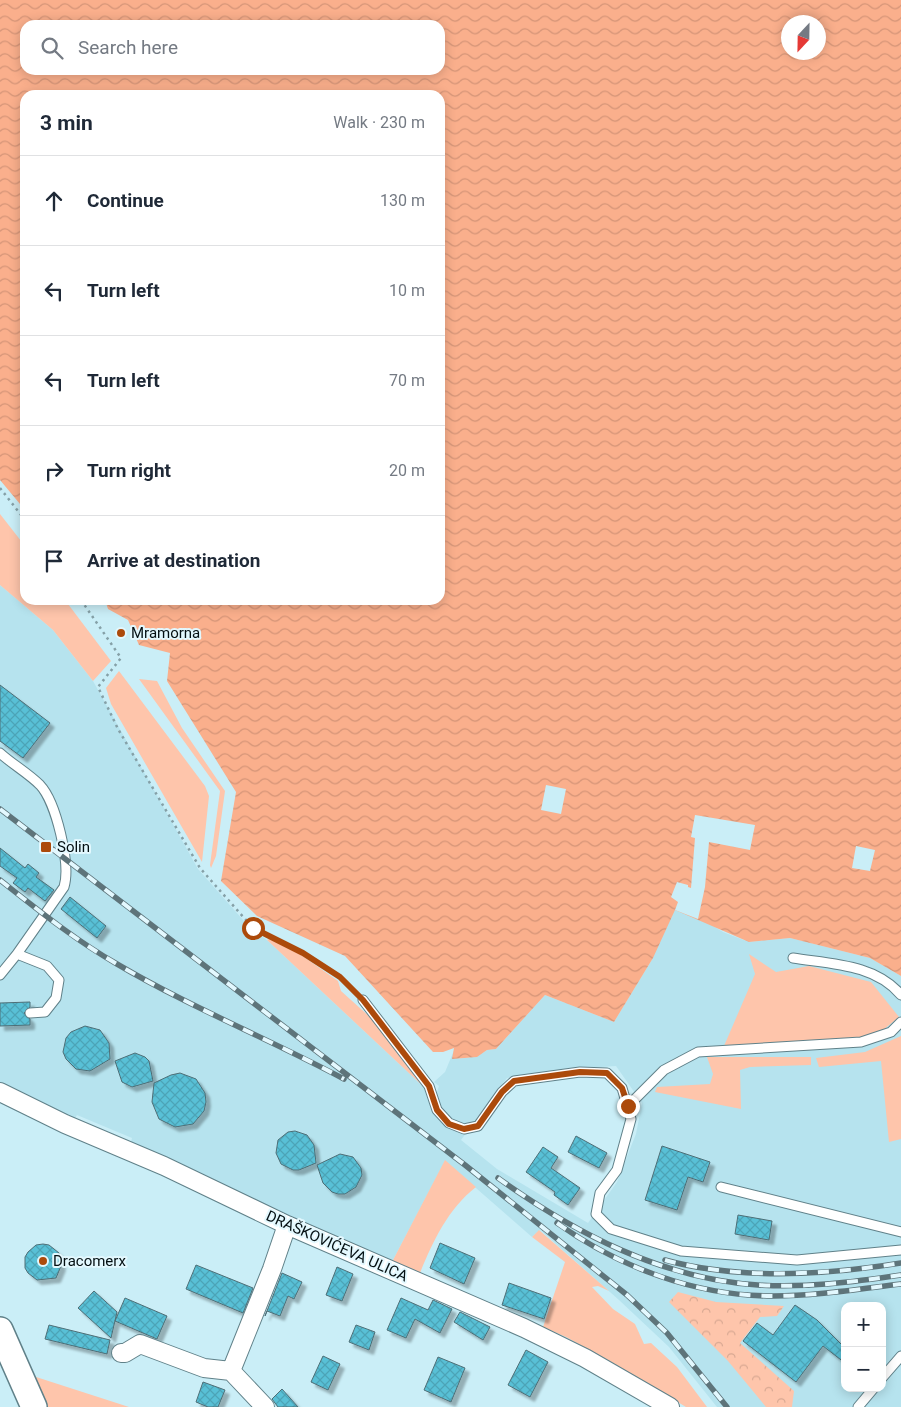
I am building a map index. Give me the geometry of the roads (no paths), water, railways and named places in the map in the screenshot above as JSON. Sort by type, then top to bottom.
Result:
[{"type":"main road","points":[[0,1330],[34,1407]]},
{"type":"street","name":"DRAŠKOVIĆEVA ULICA","points":[[0,1092],[65,1124],[164,1166],[287,1225],[524,1328],[585,1358],[670,1407]]},
{"type":"street","points":[[231,1371],[272,1269],[287,1225]]},
{"type":"street","points":[[121,1353],[125,1353],[140,1344],[204,1368],[231,1371],[265,1407]]},
{"type":"lane","points":[[0,753],[39,784],[50,798],[66,860],[68,876],[64,887],[0,975]]},
{"type":"lane","points":[[17,954],[47,966],[59,980],[56,998],[46,1012],[30,1013]]},
{"type":"lane","points":[[793,958],[862,968],[892,985],[901,995]]},
{"type":"lane","points":[[363,1000],[429,1086],[437,1110],[449,1124],[464,1129],[478,1126],[502,1092],[514,1081],[580,1072],[607,1073],[622,1088],[631,1119],[617,1170],[600,1193],[596,1214],[611,1229],[681,1251],[797,1260],[901,1250]]},
{"type":"lane","points":[[628,1106],[664,1070],[698,1052],[861,1042],[891,1032],[901,1022]]},
{"type":"lane","points":[[721,1187],[901,1232]]},
{"type":"lane","points":[[886,1373],[901,1356]]},
{"type":"lane","points":[[858,1407],[871,1392]]},
{"type":"water","points":[[0,0],[901,0],[901,976],[870,958],[790,938],[749,942],[675,910],[653,958],[614,1022],[545,995],[496,1049],[487,1050],[477,1057],[452,1059],[454,1048],[443,1052],[433,1052],[345,956],[257,916],[221,881],[236,792],[167,681],[170,653],[139,645],[128,620],[108,609],[107,605],[445,605],[445,90],[20,90],[20,504],[0,480]]},
{"type":"railway","points":[[0,809],[465,1165],[627,1295],[667,1333],[727,1407]]},
{"type":"railway","points":[[0,880],[101,955],[201,1009],[344,1079]]},
{"type":"railway","points":[[498,1178],[527,1198],[589,1234],[621,1250],[654,1263],[688,1273],[722,1281],[776,1286],[830,1284],[901,1275]]},
{"type":"railway","points":[[557,1223],[581,1239],[632,1265],[687,1285],[715,1291],[744,1295],[789,1296],[901,1284]]},
{"type":"railway","points":[[665,1260],[722,1271],[782,1274],[813,1273],[901,1263]]},
{"type":"place","name":"Mramorna","points":[[121,633]]},
{"type":"place","name":"Solin","points":[[46,847]]},
{"type":"place","name":"Dracomerx","points":[[43,1261]]}]
